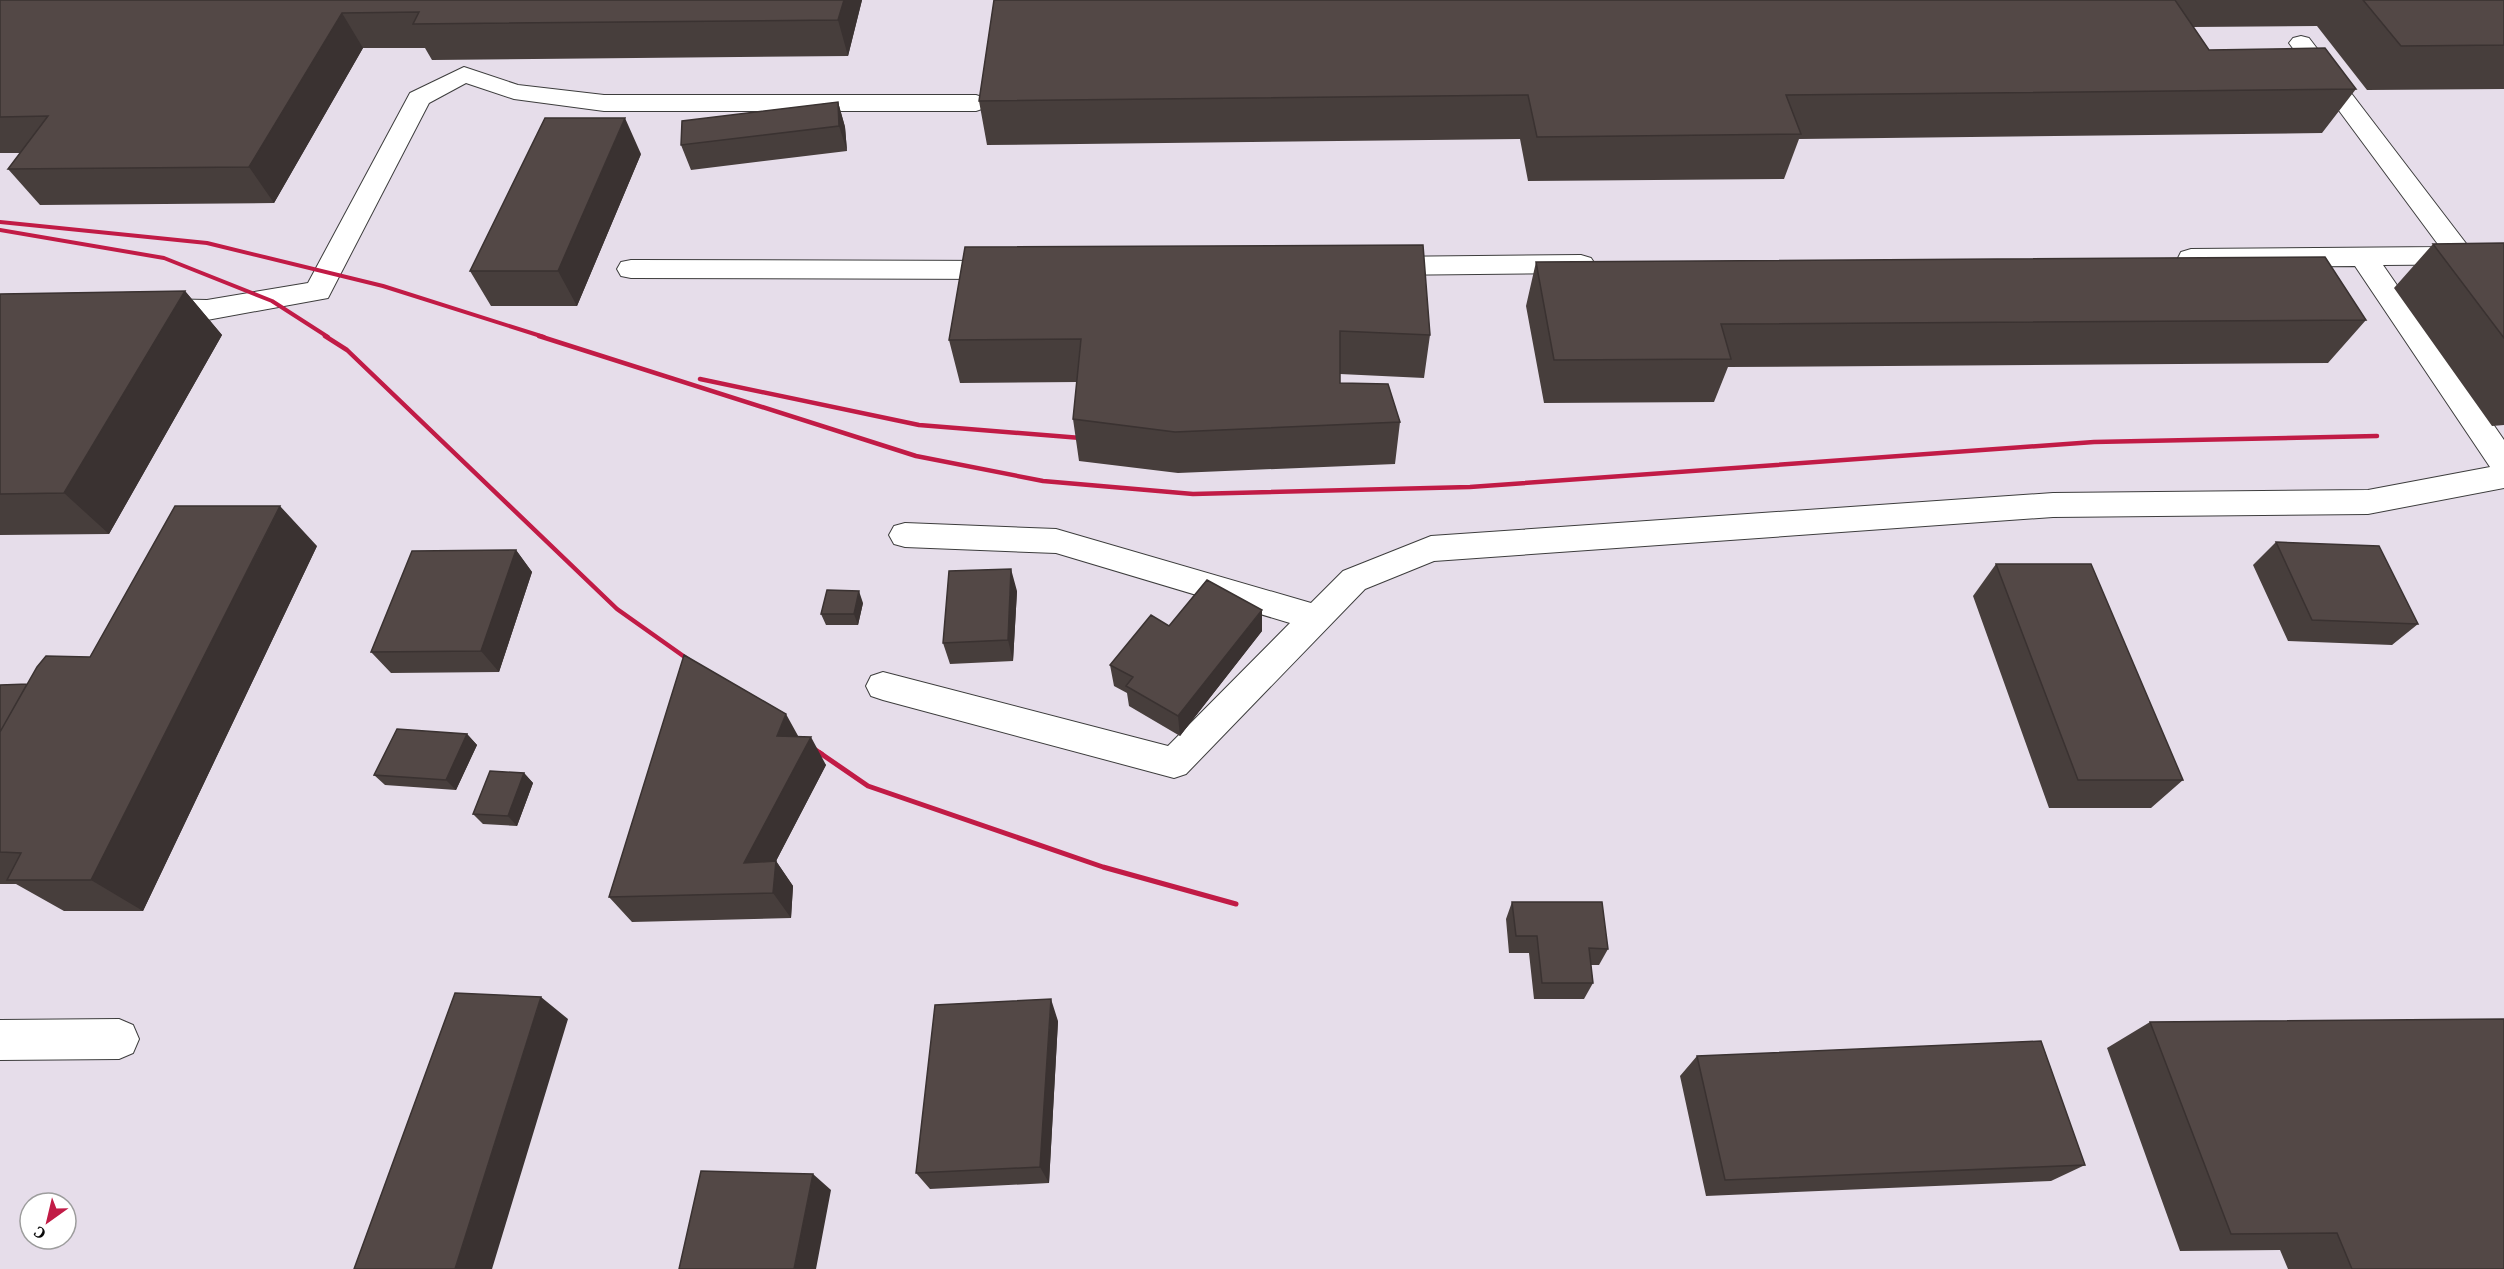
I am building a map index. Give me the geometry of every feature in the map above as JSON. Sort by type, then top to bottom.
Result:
[{"type":"lane","points":[[2301,43],[2461,256]]},
{"type":"lane","points":[[138,309],[207,310],[318,291],[419,98],[464,74],[514,92],[604,103],[976,103]]},
{"type":"lane","points":[[2171,259],[2504,255]]},
{"type":"lane","points":[[2363,257],[2504,465]]},
{"type":"lane","points":[[1359,267],[1610,264]]},
{"type":"lane","points":[[631,269],[1024,270]]},
{"type":"lane","points":[[883,686],[1174,763],[1354,580],[1431,549],[2053,505],[2368,502],[2504,476]]},
{"type":"lane","points":[[905,535],[1056,541],[1317,618]]},
{"type":"lane","points":[[0,1040],[119,1039]]},
{"type":"shaded area","points":[[0,0],[2504,0],[2504,1269],[0,1269]]},
{"type":"building","points":[[0,0],[844,0],[838,20],[413,24],[419,12],[342,13],[249,167],[8,169],[48,116],[0,117]]},
{"type":"building","points":[[994,0],[2175,0],[2209,50],[2325,48],[2356,89],[1786,95],[1801,134],[1537,137],[1528,95],[979,101]]},
{"type":"building","points":[[2363,0],[2504,0],[2504,45],[2401,46]]},
{"type":"building","points":[[838,102],[839,126],[681,145],[682,121]]},
{"type":"building","points":[[545,118],[625,118],[558,271],[470,271]]},
{"type":"building","points":[[2504,243],[2504,338],[2433,244]]},
{"type":"building","points":[[1423,245],[1430,335],[1340,331],[1340,383],[1388,384],[1400,422],[1175,432],[1073,419],[1081,339],[949,340],[965,247]]},
{"type":"building","points":[[2325,257],[2366,320],[1721,324],[1731,359],[1554,360],[1536,262]]},
{"type":"building","points":[[185,291],[64,493],[0,494],[0,294]]},
{"type":"building","points":[[175,506],[280,506],[91,880],[7,880],[21,853],[0,852],[0,732],[37,667],[46,656],[90,657]]},
{"type":"building","points":[[2276,542],[2379,546],[2418,624],[2312,620]]},
{"type":"building","points":[[516,550],[481,651],[371,652],[412,551]]},
{"type":"building","points":[[1996,564],[2091,564],[2183,780],[2078,780]]},
{"type":"building","points":[[1011,569],[1008,640],[943,643],[949,571]]},
{"type":"building","points":[[1207,580],[1262,610],[1178,716],[1126,686],[1133,677],[1110,665],[1151,615],[1169,626]]},
{"type":"building","points":[[827,590],[859,591],[854,614],[821,614]]},
{"type":"building","points":[[684,655],[786,714],[777,736],[811,737],[744,863],[776,861],[773,893],[609,897]]},
{"type":"building","points":[[27,684],[0,732],[0,685]]},
{"type":"building","points":[[397,729],[467,734],[446,780],[374,775]]},
{"type":"building","points":[[490,771],[524,773],[508,816],[473,814]]},
{"type":"building","points":[[1512,902],[1602,902],[1608,949],[1589,948],[1593,983],[1542,983],[1537,936],[1516,936]]},
{"type":"building","points":[[455,993],[541,997],[455,1269],[354,1269]]},
{"type":"building","points":[[1051,999],[1040,1167],[916,1173],[935,1005]]},
{"type":"building","points":[[2504,1019],[2504,1269],[2352,1269],[2337,1233],[2231,1234],[2150,1022]]},
{"type":"building","points":[[2041,1041],[2085,1165],[1725,1180],[1697,1056]]},
{"type":"building","points":[[701,1171],[813,1174],[794,1269],[679,1269]]},
{"type":"railway","points":[[0,222],[207,243],[383,286],[544,337]]},
{"type":"railway","points":[[0,230],[164,258],[272,301],[328,337]]},
{"type":"railway","points":[[325,336],[347,350],[617,609],[696,665]]},
{"type":"railway","points":[[539,336],[916,456],[1043,481],[1193,494],[1470,487],[2094,442],[2377,436]]},
{"type":"railway","points":[[700,379],[919,425],[1081,438]]},
{"type":"railway","points":[[806,743],[822,754]]},
{"type":"railway","points":[[820,753],[868,786],[1103,867],[1236,904]]}]
